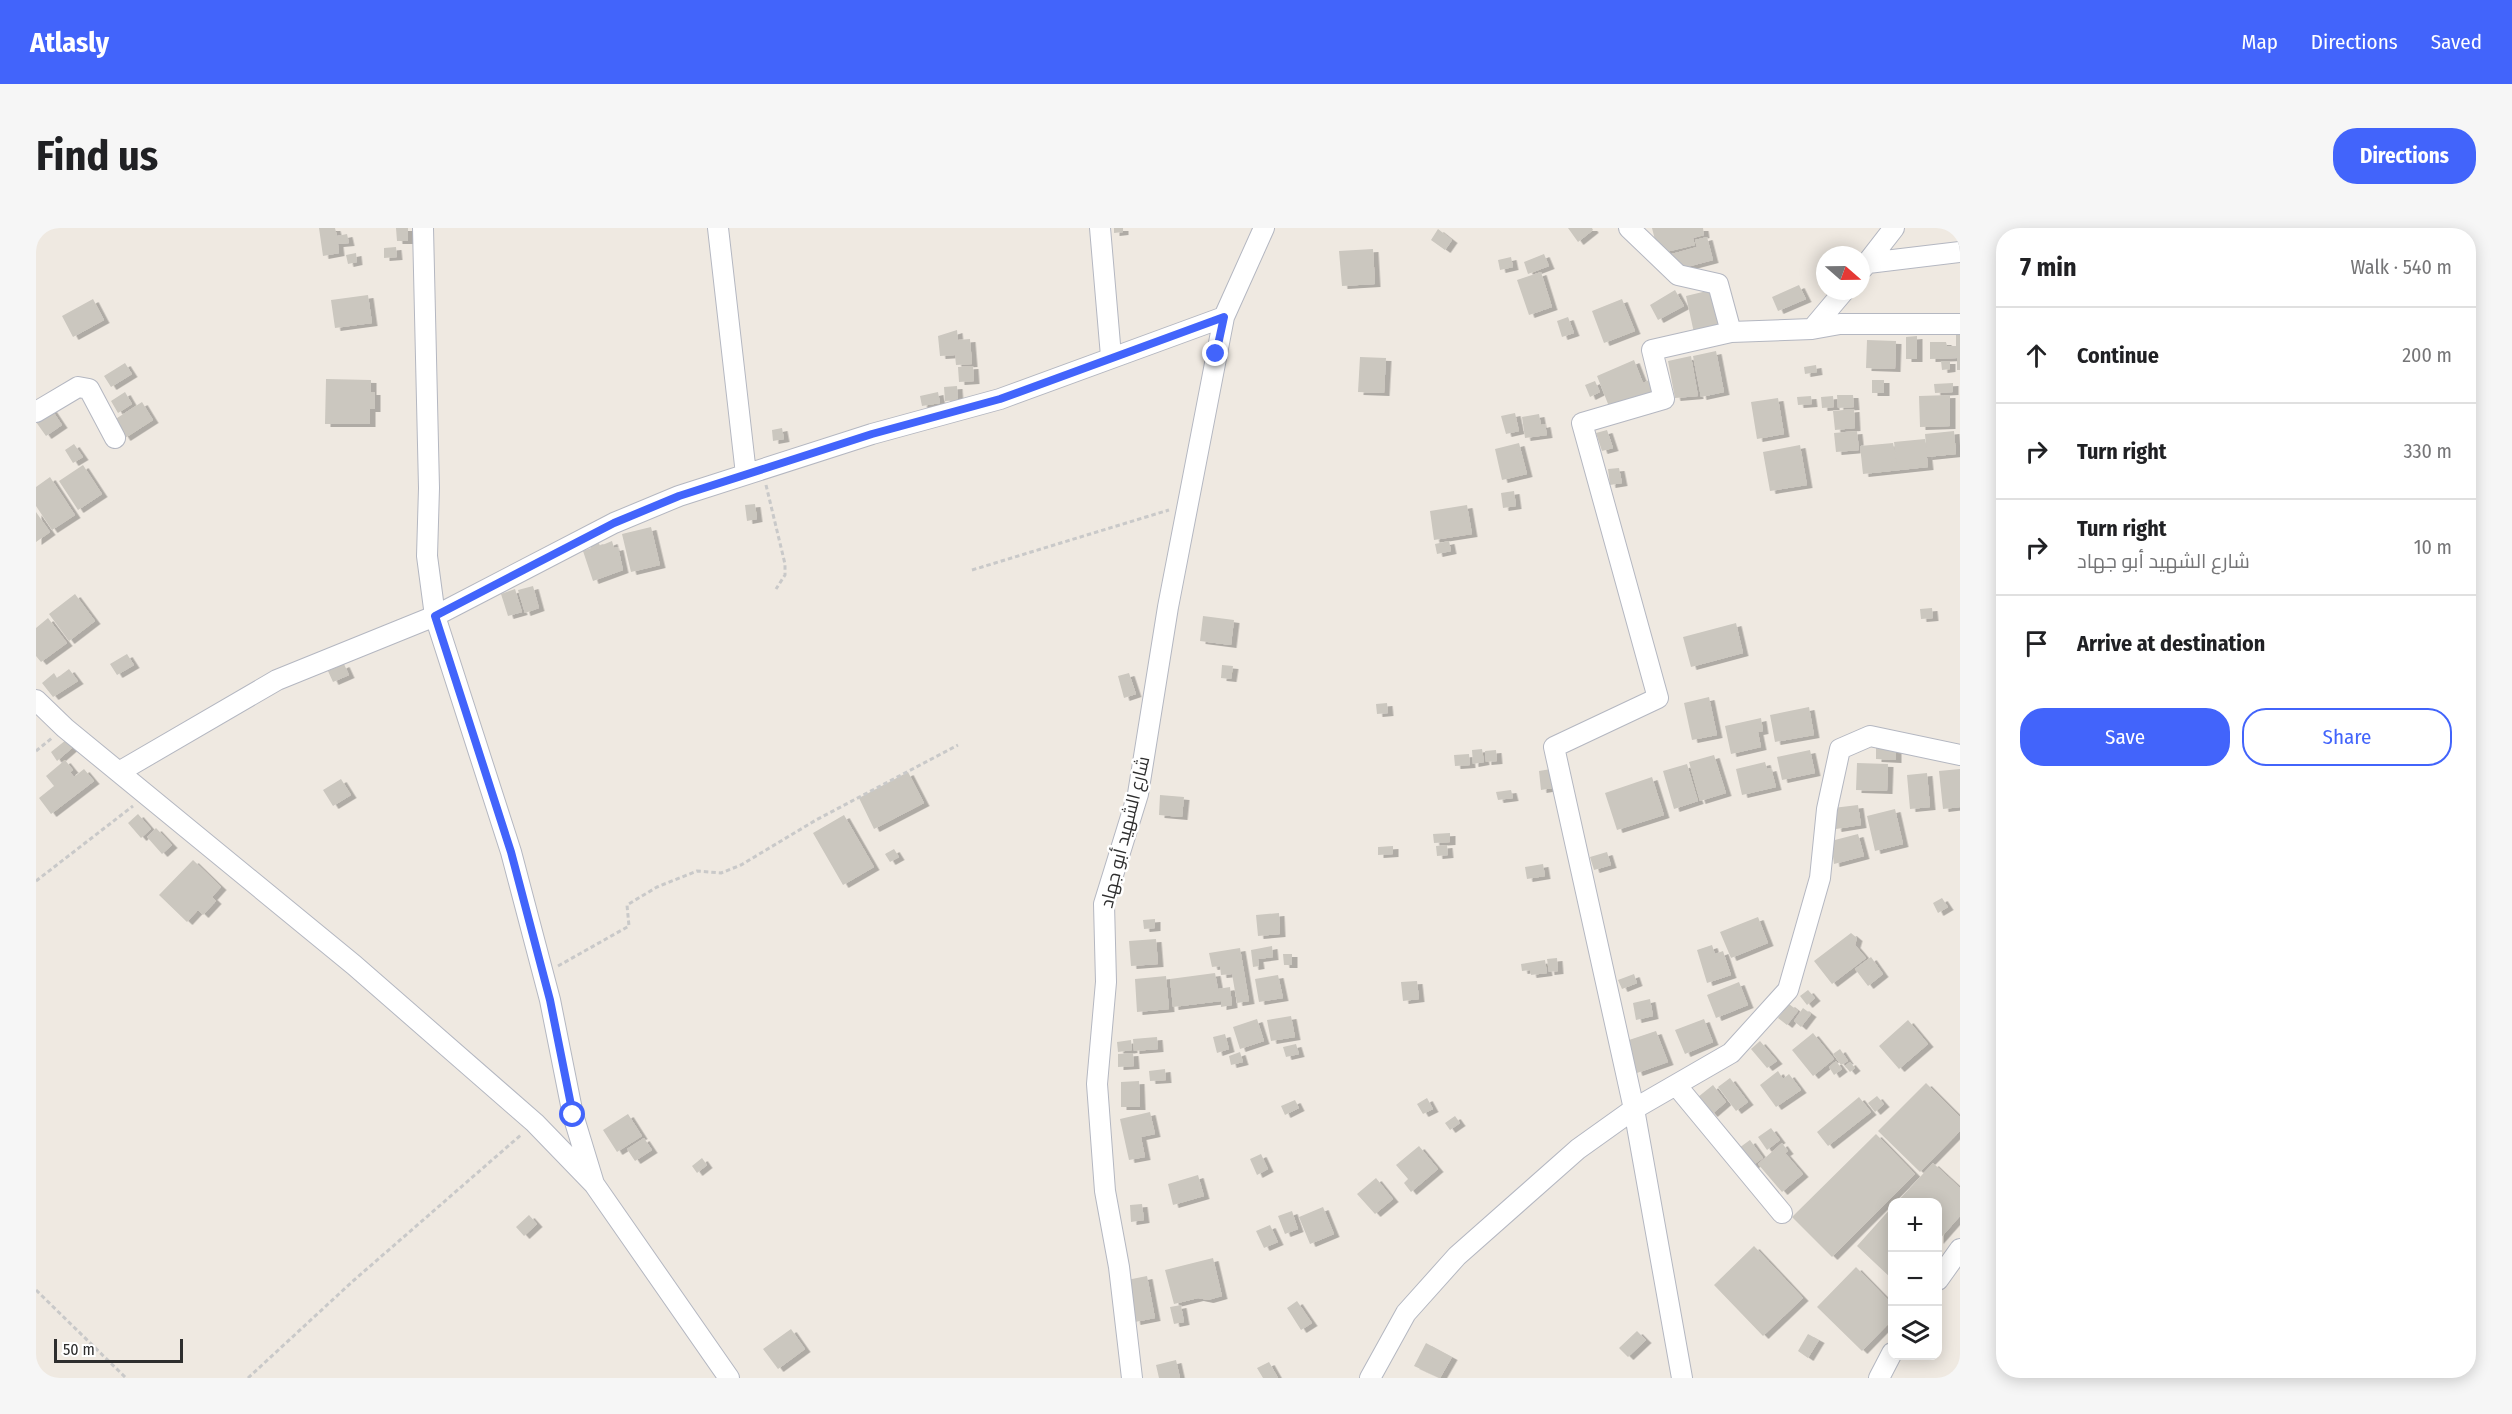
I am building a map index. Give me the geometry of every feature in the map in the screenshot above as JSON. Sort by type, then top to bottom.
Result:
[{"type":"street","points":[[423,228],[429,488],[428,556],[435,616],[511,852],[543,974],[573,1115],[594,1184]]},
{"type":"street","points":[[718,228],[754,471]]},
{"type":"street","points":[[1101,228],[1111,356]]},
{"type":"street","name":"شارع الشهيد أبو جهاد","points":[[1132,1378],[1119,1268],[1105,1191],[1097,1084],[1106,982],[1104,904],[1138,794],[1168,607],[1224,317],[1264,228]]},
{"type":"street","points":[[1629,228],[1678,275],[1718,284],[1731,332]]},
{"type":"street","points":[[1870,258],[1894,228]]},
{"type":"street","points":[[1870,265],[1960,252]]},
{"type":"street","points":[[1812,329],[1836,300]]},
{"type":"street","points":[[118,772],[277,680],[435,616],[614,523],[679,496],[872,434],[1000,399],[1111,356],[1224,317]]},
{"type":"street","points":[[1682,1378],[1634,1109],[1554,747],[1658,698],[1582,423],[1665,399],[1652,350],[1731,332],[1812,329],[1840,324],[1960,324]]},
{"type":"street","points":[[36,412],[78,387],[89,389],[116,438]]},
{"type":"street","points":[[36,699],[118,772],[354,965],[535,1124],[594,1184],[729,1378]]},
{"type":"street","points":[[1370,1378],[1406,1314],[1457,1256],[1578,1149],[1634,1109],[1731,1053],[1788,990],[1820,878],[1827,809],[1840,749],[1870,736],[1960,755]]},
{"type":"street","points":[[1676,1085],[1782,1213]]},
{"type":"street","points":[[1942,1274],[1960,1249]]},
{"type":"street","points":[[1879,1378],[1889,1360]]},
{"type":"path","points":[[754,471],[785,564],[785,576],[776,589]]},
{"type":"path","points":[[972,570],[1188,505]]},
{"type":"path","points":[[543,974],[629,926],[627,905],[657,887],[697,871],[721,873],[741,865],[816,820],[958,745]]},
{"type":"path","points":[[36,881],[147,795]]},
{"type":"path","points":[[248,1378],[353,1281],[535,1124]]},
{"type":"path","points":[[36,1290],[126,1378]]},
{"type":"building","points":[[319,228],[335,228],[337,236],[347,234],[349,243],[338,244],[339,253],[323,256]]},
{"type":"building","points":[[396,228],[408,228],[408,241],[397,241]]},
{"type":"building","points":[[1114,228],[1123,228],[1123,232],[1114,233]]},
{"type":"building","points":[[1568,228],[1592,228],[1593,230],[1578,242]]},
{"type":"building","points":[[1652,228],[1703,228],[1704,235],[1693,238],[1695,245],[1666,252],[1656,244]]},
{"type":"building","points":[[1438,229],[1452,240],[1445,250],[1431,240]]},
{"type":"building","points":[[1707,237],[1713,260],[1683,268],[1668,255],[1697,247],[1695,240]]},
{"type":"building","points":[[396,247],[397,257],[384,258],[384,248]]},
{"type":"building","points":[[1373,249],[1375,284],[1342,286],[1339,251]]},
{"type":"building","points":[[356,253],[357,262],[348,264],[346,255]]},
{"type":"building","points":[[1544,254],[1549,266],[1528,274],[1524,262]]},
{"type":"building","points":[[1511,257],[1513,267],[1500,270],[1498,260]]},
{"type":"building","points":[[1541,272],[1552,307],[1529,315],[1517,280]]},
{"type":"building","points":[[1799,285],[1806,299],[1778,311],[1772,297]]},
{"type":"building","points":[[1715,289],[1723,326],[1694,333],[1686,296]]},
{"type":"building","points":[[1675,290],[1684,306],[1658,320],[1650,305]]},
{"type":"building","points":[[368,295],[372,323],[335,328],[331,300]]},
{"type":"building","points":[[93,299],[104,320],[73,337],[62,316]]},
{"type":"building","points":[[1622,299],[1635,331],[1604,343],[1592,311]]},
{"type":"building","points":[[1568,317],[1574,333],[1562,337],[1557,321]]},
{"type":"building","points":[[957,330],[958,340],[970,339],[972,364],[956,365],[955,355],[940,356],[938,336]]},
{"type":"building","points":[[1956,334],[1960,334],[1960,370],[1957,370],[1957,358],[1930,359],[1930,342],[1946,342],[1947,346],[1956,346]]},
{"type":"building","points":[[1917,336],[1917,359],[1906,359],[1906,337]]},
{"type":"building","points":[[1867,340],[1896,341],[1895,369],[1866,368]]},
{"type":"building","points":[[1716,351],[1724,392],[1701,397],[1693,356]]},
{"type":"building","points":[[1691,356],[1698,396],[1675,398],[1668,361]]},
{"type":"building","points":[[1360,357],[1386,358],[1384,393],[1358,392]]},
{"type":"building","points":[[1634,360],[1643,383],[1649,380],[1654,391],[1610,409],[1597,376]]},
{"type":"building","points":[[1941,361],[1950,361],[1950,369],[1942,370]]},
{"type":"building","points":[[125,363],[132,374],[111,387],[104,376]]},
{"type":"building","points":[[1816,365],[1817,372],[1805,374],[1804,367]]},
{"type":"building","points":[[973,366],[974,381],[959,382],[958,367]]},
{"type":"building","points":[[326,379],[371,380],[371,392],[375,392],[375,409],[370,409],[370,424],[325,424]]},
{"type":"building","points":[[1872,380],[1884,380],[1884,393],[1872,393]]},
{"type":"building","points":[[1595,381],[1600,392],[1590,397],[1585,385]]},
{"type":"building","points":[[1953,383],[1953,392],[1935,393],[1934,384]]},
{"type":"building","points":[[957,386],[958,400],[945,401],[944,387]]},
{"type":"building","points":[[125,392],[132,404],[118,413],[111,401]]},
{"type":"building","points":[[938,392],[940,403],[922,406],[920,396]]},
{"type":"building","points":[[1837,395],[1853,395],[1854,407],[1838,408]]},
{"type":"building","points":[[1950,395],[1950,426],[1920,427],[1919,396]]},
{"type":"building","points":[[1811,396],[1812,404],[1798,405],[1797,397]]},
{"type":"building","points":[[1833,396],[1834,407],[1822,408],[1821,397]]},
{"type":"building","points":[[1778,398],[1784,434],[1757,439],[1751,402]]},
{"type":"building","points":[[142,402],[153,420],[125,438],[114,420]]},
{"type":"building","points":[[50,407],[62,425],[46,436],[36,422],[36,417]]},
{"type":"building","points":[[1854,409],[1855,428],[1835,430],[1833,411]]},
{"type":"building","points":[[1515,413],[1519,431],[1506,434],[1501,416]]},
{"type":"building","points":[[1539,414],[1541,425],[1545,424],[1547,435],[1525,438],[1522,417]]},
{"type":"building","points":[[782,428],[784,439],[773,441],[772,430]]},
{"type":"building","points":[[1607,430],[1613,448],[1602,451],[1596,433]]},
{"type":"building","points":[[1857,431],[1859,450],[1836,452],[1834,433]]},
{"type":"building","points":[[1954,431],[1956,454],[1927,457],[1925,434]]},
{"type":"building","points":[[1925,439],[1928,467],[1863,474],[1860,446],[1893,443],[1897,465],[1894,442]]},
{"type":"building","points":[[1519,443],[1527,474],[1502,480],[1495,449]]},
{"type":"building","points":[[74,444],[83,457],[73,463],[65,450]]},
{"type":"building","points":[[1800,445],[1807,485],[1770,491],[1763,452]]},
{"type":"building","points":[[83,465],[102,494],[78,510],[59,481]]},
{"type":"building","points":[[1619,468],[1622,483],[1610,485],[1608,469]]},
{"type":"building","points":[[50,477],[75,515],[52,530],[36,506],[36,487]]},
{"type":"building","points":[[1514,491],[1516,506],[1503,508],[1501,493]]},
{"type":"building","points":[[755,504],[757,519],[747,521],[745,505]]},
{"type":"building","points":[[1467,505],[1472,534],[1434,540],[1430,511]]},
{"type":"building","points":[[36,512],[50,532],[36,542]]},
{"type":"building","points":[[651,527],[660,565],[631,572],[622,534]]},
{"type":"building","points":[[598,541],[600,546],[612,541],[614,548],[618,547],[623,570],[593,581],[583,551],[591,548],[590,544]]},
{"type":"building","points":[[1449,541],[1451,551],[1437,554],[1435,544]]},
{"type":"building","points":[[533,586],[539,608],[525,613],[518,590]]},
{"type":"building","points":[[515,589],[522,612],[508,616],[501,594]]},
{"type":"building","points":[[75,594],[95,621],[69,641],[49,614]]},
{"type":"building","points":[[1932,608],[1933,618],[1921,619],[1920,609]]},
{"type":"building","points":[[1203,616],[1234,620],[1231,645],[1200,641]]},
{"type":"building","points":[[48,618],[67,643],[41,662],[36,656],[36,628]]},
{"type":"building","points":[[1736,623],[1743,653],[1691,667],[1683,637]]},
{"type":"building","points":[[127,654],[134,665],[117,675],[110,664]]},
{"type":"building","points":[[344,664],[349,675],[333,682],[328,671]]},
{"type":"building","points":[[1222,665],[1233,666],[1231,679],[1221,678]]},
{"type":"building","points":[[69,669],[78,681],[53,697],[42,683],[54,673],[57,678]]},
{"type":"building","points":[[1129,673],[1136,694],[1124,698],[1118,676]]},
{"type":"building","points":[[1709,697],[1717,735],[1692,740],[1684,703]]},
{"type":"building","points":[[1387,703],[1388,713],[1377,714],[1376,704]]},
{"type":"building","points":[[1809,707],[1814,735],[1775,742],[1770,715]]},
{"type":"building","points":[[1761,718],[1763,731],[1758,732],[1761,747],[1731,754],[1725,726]]},
{"type":"building","points":[[66,740],[72,748],[57,761],[51,752]]},
{"type":"building","points":[[1876,748],[1896,749],[1896,760],[1876,759]]},
{"type":"building","points":[[1482,749],[1484,762],[1473,764],[1472,750]]},
{"type":"building","points":[[1496,750],[1497,761],[1486,762],[1485,751]]},
{"type":"building","points":[[1810,750],[1815,773],[1782,780],[1777,757]]},
{"type":"building","points":[[1469,754],[1470,765],[1455,766],[1454,755]]},
{"type":"building","points":[[1714,755],[1726,793],[1700,801],[1689,762]]},
{"type":"building","points":[[65,760],[73,770],[70,772],[74,777],[84,769],[94,781],[51,814],[39,798],[54,786],[46,776]]},
{"type":"building","points":[[1765,762],[1767,769],[1771,768],[1776,787],[1742,795],[1736,769]]},
{"type":"building","points":[[1857,763],[1888,764],[1887,791],[1856,790]]},
{"type":"building","points":[[1687,764],[1698,801],[1674,809],[1663,771]]},
{"type":"building","points":[[1551,769],[1553,788],[1541,790],[1539,771]]},
{"type":"building","points":[[1960,769],[1960,807],[1943,809],[1939,771]]},
{"type":"building","points":[[908,772],[924,803],[874,829],[859,798]]},
{"type":"building","points":[[1927,773],[1930,807],[1910,809],[1907,775]]},
{"type":"building","points":[[1652,777],[1664,815],[1617,830],[1605,793]]},
{"type":"building","points":[[341,779],[351,795],[333,806],[323,790]]},
{"type":"building","points":[[1511,790],[1513,798],[1498,800],[1496,792]]},
{"type":"building","points":[[1160,795],[1184,797],[1182,817],[1159,815]]},
{"type":"building","points":[[1858,805],[1861,825],[1836,829],[1833,808]]},
{"type":"building","points":[[1895,809],[1903,844],[1875,851],[1867,816]]},
{"type":"building","points":[[138,814],[151,829],[141,838],[128,823]]},
{"type":"building","points":[[844,815],[874,867],[843,885],[813,833]]},
{"type":"building","points":[[156,828],[172,845],[162,854],[147,837]]},
{"type":"building","points":[[1450,833],[1450,842],[1434,843],[1433,834]]},
{"type":"building","points":[[1858,834],[1864,856],[1834,864],[1831,841]]},
{"type":"building","points":[[1447,845],[1448,855],[1437,856],[1436,846]]},
{"type":"building","points":[[1393,846],[1393,854],[1378,855],[1378,847]]},
{"type":"building","points":[[894,849],[899,857],[890,862],[885,854]]},
{"type":"building","points":[[1607,852],[1611,865],[1594,870],[1590,857]]},
{"type":"building","points":[[193,860],[221,887],[212,897],[216,901],[203,915],[198,910],[187,922],[159,895]]},
{"type":"building","points":[[1543,864],[1545,876],[1527,879],[1525,867]]},
{"type":"building","points":[[1942,898],[1948,907],[1938,913],[1933,903]]},
{"type":"building","points":[[1279,913],[1280,934],[1258,936],[1256,915]]},
{"type":"building","points":[[1758,917],[1768,943],[1731,958],[1720,932]]},
{"type":"building","points":[[1155,919],[1155,928],[1144,929],[1143,920]]},
{"type":"building","points":[[1851,933],[1857,938],[1855,945],[1866,958],[1832,984],[1814,961]]},
{"type":"building","points":[[1156,939],[1158,964],[1131,966],[1129,941]]},
{"type":"building","points":[[1712,945],[1715,954],[1723,951],[1731,975],[1707,983],[1697,950]]},
{"type":"building","points":[[1272,946],[1273,957],[1258,959],[1259,966],[1253,967],[1251,950]]},
{"type":"building","points":[[1240,948],[1249,1001],[1237,1003],[1232,974],[1221,975],[1220,966],[1212,967],[1209,953]]},
{"type":"building","points":[[1283,954],[1292,954],[1292,965],[1284,965]]},
{"type":"building","points":[[1871,957],[1883,974],[1868,986],[1855,969]]},
{"type":"building","points":[[1557,958],[1558,971],[1549,972],[1547,959]]},
{"type":"building","points":[[1545,960],[1547,973],[1531,975],[1530,970],[1522,971],[1521,964]]},
{"type":"building","points":[[1215,973],[1218,989],[1230,987],[1232,1005],[1221,1007],[1221,1001],[1173,1007],[1170,979]]},
{"type":"building","points":[[1634,974],[1637,983],[1622,989],[1618,980]]},
{"type":"building","points":[[1278,975],[1283,998],[1259,1002],[1255,979]]},
{"type":"building","points":[[1166,976],[1169,1009],[1137,1012],[1135,979]]},
{"type":"building","points":[[1417,981],[1419,999],[1403,1001],[1401,982]]},
{"type":"building","points":[[1739,982],[1748,1005],[1716,1018],[1707,995]]},
{"type":"building","points":[[1808,990],[1815,998],[1807,1005],[1800,996]]},
{"type":"building","points":[[1650,999],[1653,1016],[1636,1020],[1633,1003]]},
{"type":"building","points":[[1789,1004],[1798,1011],[1787,1025],[1778,1018]]},
{"type":"building","points":[[1803,1008],[1811,1014],[1801,1027],[1794,1021]]},
{"type":"building","points":[[1291,1016],[1295,1037],[1271,1041],[1267,1020]]},
{"type":"building","points":[[1257,1019],[1264,1041],[1240,1049],[1233,1027]]},
{"type":"building","points":[[1704,1019],[1713,1042],[1685,1054],[1675,1030]]},
{"type":"building","points":[[1908,1020],[1928,1044],[1899,1069],[1879,1046]]},
{"type":"building","points":[[1656,1031],[1668,1062],[1637,1073],[1626,1041]]},
{"type":"building","points":[[1813,1033],[1834,1059],[1813,1076],[1792,1050]]},
{"type":"building","points":[[1225,1034],[1229,1049],[1217,1053],[1213,1037]]},
{"type":"building","points":[[1157,1037],[1158,1049],[1134,1051],[1133,1039]]},
{"type":"building","points":[[1131,1040],[1132,1050],[1118,1052],[1117,1042]]},
{"type":"building","points":[[1760,1041],[1777,1061],[1767,1068],[1751,1049]]},
{"type":"building","points":[[1296,1044],[1299,1054],[1286,1057],[1283,1047]]},
{"type":"building","points":[[1840,1049],[1848,1061],[1841,1065],[1833,1054]]},
{"type":"building","points":[[1240,1052],[1243,1062],[1231,1065],[1229,1056]]},
{"type":"building","points":[[1133,1053],[1134,1066],[1118,1067],[1118,1054]]},
{"type":"building","points":[[1836,1061],[1842,1069],[1834,1075],[1829,1067]]},
{"type":"building","points":[[1850,1062],[1855,1068],[1850,1072],[1845,1066]]},
{"type":"building","points":[[1165,1069],[1166,1080],[1150,1081],[1149,1071]]},
{"type":"building","points":[[1778,1071],[1783,1079],[1789,1074],[1801,1090],[1776,1107],[1760,1085]]},
{"type":"building","points":[[1730,1078],[1748,1102],[1736,1111],[1718,1087]]},
{"type":"building","points":[[1139,1081],[1140,1107],[1121,1107],[1121,1082]]},
{"type":"building","points":[[1926,1083],[1960,1117],[1960,1131],[1920,1172],[1878,1131]]},
{"type":"building","points":[[1713,1085],[1726,1102],[1712,1114],[1698,1097]]},
{"type":"building","points":[[1877,1096],[1884,1104],[1875,1112],[1868,1103]]},
{"type":"building","points":[[1859,1097],[1871,1112],[1828,1146],[1817,1132]]},
{"type":"building","points":[[1427,1098],[1433,1109],[1423,1114],[1417,1104]]},
{"type":"building","points":[[1295,1100],[1299,1108],[1285,1115],[1281,1106]]},
{"type":"building","points":[[1150,1112],[1155,1134],[1141,1137],[1145,1157],[1129,1160],[1120,1119]]},
{"type":"building","points":[[628,1114],[642,1136],[617,1152],[603,1130]]},
{"type":"building","points":[[1455,1116],[1460,1123],[1450,1130],[1445,1123]]},
{"type":"building","points":[[1771,1128],[1780,1140],[1767,1150],[1758,1137]]},
{"type":"building","points":[[1876,1134],[1915,1174],[1891,1198],[1888,1198],[1888,1201],[1832,1257],[1792,1217]]},
{"type":"building","points":[[644,1138],[652,1150],[635,1161],[627,1149]]},
{"type":"building","points":[[1750,1140],[1763,1158],[1752,1166],[1739,1148]]},
{"type":"building","points":[[1782,1143],[1788,1151],[1785,1153],[1803,1174],[1782,1192],[1758,1164]]},
{"type":"building","points":[[1419,1146],[1438,1169],[1411,1192],[1404,1183],[1408,1179],[1396,1165]]},
{"type":"building","points":[[1261,1154],[1268,1169],[1257,1175],[1250,1159]]},
{"type":"building","points":[[702,1158],[707,1165],[697,1173],[692,1166]]},
{"type":"building","points":[[1933,1163],[1960,1188],[1960,1216],[1942,1236],[1942,1198],[1901,1198]]},
{"type":"building","points":[[1198,1175],[1204,1196],[1173,1205],[1168,1184]]},
{"type":"building","points":[[1376,1178],[1393,1199],[1375,1214],[1357,1194]]},
{"type":"building","points":[[1142,1204],[1144,1220],[1131,1222],[1130,1205]]},
{"type":"building","points":[[1323,1207],[1334,1234],[1310,1244],[1299,1217]]},
{"type":"building","points":[[1292,1211],[1298,1229],[1285,1234],[1278,1216]]},
{"type":"building","points":[[1888,1211],[1888,1275],[1857,1246]]},
{"type":"building","points":[[529,1215],[537,1224],[524,1236],[516,1227]]},
{"type":"building","points":[[1270,1225],[1278,1242],[1264,1248],[1256,1231]]},
{"type":"building","points":[[1754,1246],[1803,1298],[1763,1336],[1714,1285]]},
{"type":"building","points":[[1213,1258],[1222,1296],[1208,1300],[1198,1298],[1174,1304],[1165,1270]]},
{"type":"building","points":[[1856,1267],[1888,1300],[1888,1324],[1862,1351],[1817,1307]]},
{"type":"building","points":[[1147,1276],[1155,1318],[1135,1322],[1127,1280]]},
{"type":"building","points":[[1297,1301],[1312,1323],[1301,1330],[1287,1308]]},
{"type":"building","points":[[1181,1305],[1184,1322],[1174,1324],[1170,1307]]},
{"type":"building","points":[[791,1329],[805,1349],[778,1369],[763,1349]]},
{"type":"building","points":[[1637,1331],[1646,1340],[1628,1357],[1619,1348]]},
{"type":"building","points":[[1808,1334],[1819,1340],[1808,1358],[1798,1351]]},
{"type":"building","points":[[1426,1343],[1452,1357],[1440,1378],[1414,1366]]},
{"type":"building","points":[[1176,1360],[1180,1378],[1159,1378],[1156,1365]]},
{"type":"building","points":[[1269,1362],[1278,1378],[1263,1378],[1257,1368]]},
{"type":"route","points":[[573,1115],[550,1000],[511,852],[435,616],[614,523],[679,496],[872,434],[1000,399],[1111,356],[1224,317],[1216,354]]}]
